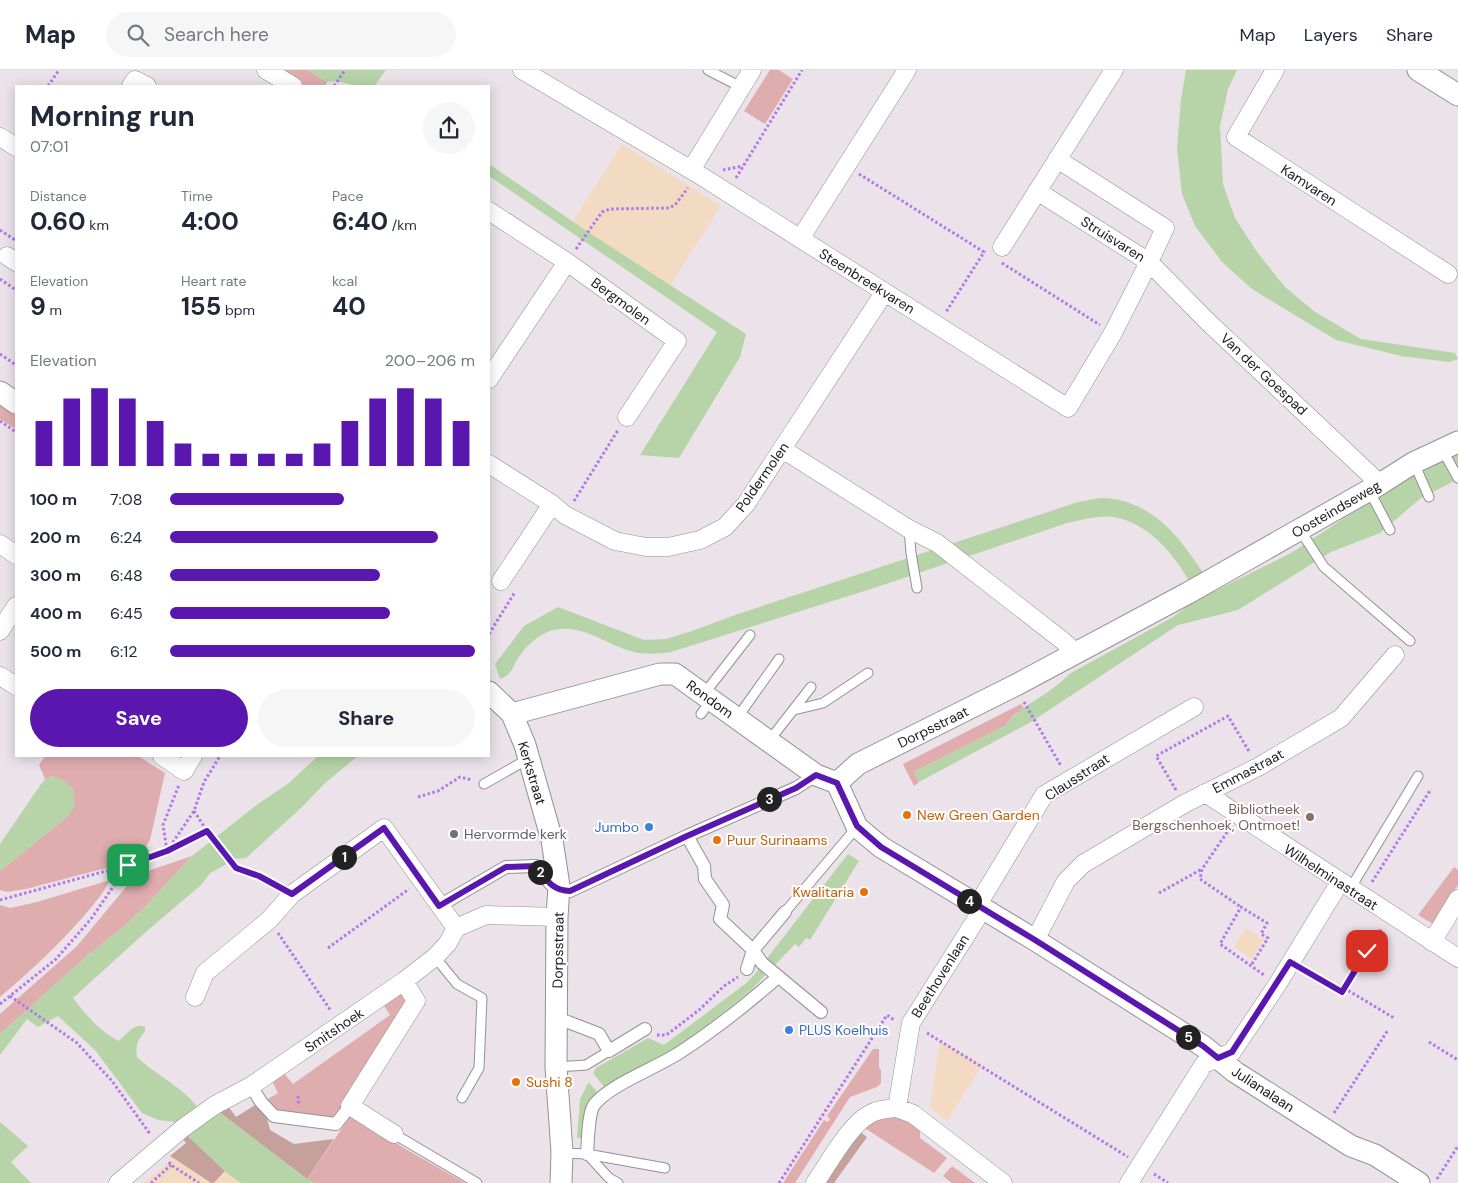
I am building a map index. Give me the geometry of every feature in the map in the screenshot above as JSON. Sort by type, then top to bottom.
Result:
[{"type":"street","points":[[266,70],[291,85]]},
{"type":"street","name":"Steenbreekvaren","points":[[522,70],[690,170],[1068,408],[1113,333],[1149,262]]},
{"type":"street","points":[[690,170],[752,70]]},
{"type":"street","points":[[800,239],[907,70]]},
{"type":"street","points":[[1001,255],[1037,191],[1114,70]]},
{"type":"street","name":"Kamvaren","points":[[1275,70],[1236,138],[1448,274]]},
{"type":"street","points":[[1418,70],[1458,95]]},
{"type":"street","points":[[132,85],[135,80],[145,85]]},
{"type":"street","points":[[0,136],[15,146]]},
{"type":"street","name":"Struisvaren","points":[[1037,191],[1149,262],[1165,228],[1057,159]]},
{"type":"street","name":"Bergmolen","points":[[490,212],[571,257],[677,341],[627,417]]},
{"type":"street","points":[[490,378],[571,257]]},
{"type":"street","name":"Van der Goespad","points":[[1149,262],[1374,491]]},
{"type":"street","name":"Poldermolen","points":[[490,465],[552,504],[565,515],[614,541],[646,547],[668,547],[700,540],[725,527],[746,504],[884,293]]},
{"type":"street","points":[[0,392],[15,402]]},
{"type":"street","points":[[782,449],[937,544],[1076,653]]},
{"type":"street","name":"Oosteindseweg","points":[[1215,579],[1303,535],[1416,466],[1449,449]]},
{"type":"street","points":[[501,581],[552,504]]},
{"type":"street","points":[[0,544],[15,554]]},
{"type":"street","name":"Dorpsstraat","points":[[837,783],[858,764],[1016,685],[1215,579]]},
{"type":"street","points":[[0,630],[15,608]]},
{"type":"street","name":"Emmastraat","points":[[1035,940],[1066,881],[1083,864],[1184,804],[1258,767],[1341,718],[1395,654]]},
{"type":"street","name":"Rondom","points":[[512,714],[660,674],[675,674],[705,703],[737,718],[816,775],[837,783]]},
{"type":"street","points":[[0,676],[15,685]]},
{"type":"street","points":[[490,693],[512,714]]},
{"type":"street","name":"Clausstraat","points":[[980,908],[1044,795],[1194,707]]},
{"type":"street","name":"Kerkstraat","points":[[512,714],[525,745],[552,840],[560,891]]},
{"type":"street","points":[[165,757],[189,764]]},
{"type":"street","name":"Dorpsstraat","points":[[561,1183],[562,1152],[556,1067],[558,1020],[557,917],[560,891],[570,891],[687,836],[796,788],[816,775]]},
{"type":"street","points":[[837,783],[857,826]]},
{"type":"street","name":"Wilhelminastraat","points":[[1205,793],[1458,958]]},
{"type":"street","name":"Julianalaan","points":[[857,826],[881,847],[1035,940],[1203,1046],[1235,1072],[1351,1146],[1375,1155],[1427,1182]]},
{"type":"street","points":[[195,997],[205,973],[269,920],[292,894],[384,828],[420,881],[456,928],[486,916],[557,917]]},
{"type":"street","points":[[687,836],[704,866],[705,879],[723,905],[720,919],[753,950],[762,963],[821,1012]]},
{"type":"street","points":[[439,906],[506,867],[536,866],[550,885],[560,891]]},
{"type":"street","points":[[1129,1183],[1204,1064],[1232,1052],[1290,962],[1351,889]]},
{"type":"street","points":[[1432,942],[1458,899]]},
{"type":"street","name":"Beethovenlaan","points":[[897,1108],[911,1023],[980,908]]},
{"type":"street","points":[[746,969],[753,950],[785,912]]},
{"type":"street","name":"Smitshoek","points":[[118,1183],[182,1128],[215,1105],[251,1086],[404,981],[435,957],[448,943],[456,928]]},
{"type":"street","points":[[587,1154],[591,1114],[594,1105],[606,1094],[677,1054],[709,1032],[776,975]]},
{"type":"street","points":[[251,1086],[261,1102],[274,1116],[336,1124],[350,1106],[416,1000],[404,981]]},
{"type":"street","points":[[558,1020],[599,1034],[609,1051],[646,1029]]},
{"type":"street","points":[[350,1106],[394,1134]]},
{"type":"street","points":[[814,1183],[855,1125],[870,1114],[883,1109],[897,1108],[913,1114],[1003,1183]]},
{"type":"lane","points":[[708,70],[741,87]]},
{"type":"lane","points":[[1449,449],[1458,478]]},
{"type":"lane","points":[[1416,466],[1429,497]]},
{"type":"lane","points":[[1374,491],[1390,530]]},
{"type":"lane","points":[[910,529],[911,553],[917,588]]},
{"type":"lane","points":[[1303,535],[1324,567],[1410,642]]},
{"type":"lane","points":[[705,703],[750,635]]},
{"type":"lane","points":[[737,718],[779,659]]},
{"type":"lane","points":[[794,710],[822,702],[868,673]]},
{"type":"lane","points":[[769,741],[811,687]]},
{"type":"lane","points":[[484,784],[528,759]]},
{"type":"lane","points":[[1351,889],[1418,776]]},
{"type":"lane","points":[[785,912],[857,826]]},
{"type":"lane","points":[[435,957],[458,984],[482,998],[479,1068],[462,1098]]},
{"type":"lane","points":[[556,1067],[586,1065],[609,1051]]},
{"type":"lane","points":[[394,1134],[477,1183]]},
{"type":"lane","points":[[562,1152],[587,1154],[665,1168]]},
{"type":"lane","points":[[587,1154],[609,1178],[618,1183]]},
{"type":"path","points":[[49,85],[59,70]]},
{"type":"path","points":[[335,85],[345,70]]},
{"type":"path","points":[[733,183],[802,70]]},
{"type":"path","points":[[846,166],[984,252],[937,326]]},
{"type":"path","points":[[571,257],[593,224]]},
{"type":"path","points":[[0,230],[15,240]]},
{"type":"path","points":[[1001,255],[1113,333]]},
{"type":"path","points":[[0,279],[15,289]]},
{"type":"path","points":[[0,354],[15,364]]},
{"type":"path","points":[[0,422],[15,431]]},
{"type":"path","points":[[1025,703],[1054,755]]},
{"type":"path","points":[[1184,804],[1156,756],[1228,716],[1258,767]]},
{"type":"path","points":[[167,851],[194,811],[204,782],[219,757]]},
{"type":"path","points":[[167,851],[163,825],[189,764]]},
{"type":"path","points":[[418,797],[438,791],[460,777],[484,784]]},
{"type":"path","points":[[1351,889],[1431,789]]},
{"type":"path","points":[[194,811],[236,868],[259,876],[292,894]]},
{"type":"path","points":[[1238,815],[1202,869],[1200,879],[1267,923],[1261,934],[1268,938],[1252,964]]},
{"type":"path","points":[[0,900],[128,865],[167,851],[207,831]]},
{"type":"path","points":[[0,1004],[56,959],[91,920],[128,865]]},
{"type":"path","points":[[1159,893],[1202,869]]},
{"type":"path","points":[[328,948],[420,881]]},
{"type":"path","points":[[1241,907],[1220,944],[1252,964],[1276,985]]},
{"type":"path","points":[[1290,962],[1342,992],[1390,915]]},
{"type":"path","points":[[269,920],[341,1026]]},
{"type":"path","points":[[646,1029],[658,1035],[666,1035],[699,1010],[724,986],[746,969]]},
{"type":"path","points":[[1344,988],[1394,1018]]},
{"type":"path","points":[[10,996],[77,1043],[112,1081],[171,1165],[199,1183]]},
{"type":"path","points":[[779,1183],[887,1015]]},
{"type":"path","points":[[911,1023],[1168,1183]]},
{"type":"path","points":[[1332,1116],[1388,1030]]},
{"type":"path","points":[[1429,1042],[1458,1060]]},
{"type":"path","points":[[1427,1182],[1458,1146]]},
{"type":"path","points":[[151,1183],[171,1165]]},
{"type":"shaded area","points":[[279,70],[308,70],[327,82],[326,85],[303,85]]},
{"type":"shaded area","points":[[308,70],[386,70],[375,85],[354,85],[337,81],[327,82]]},
{"type":"shaded area","points":[[770,70],[779,70],[793,79],[765,124],[744,111]]},
{"type":"shaded area","points":[[1186,70],[1237,70],[1228,89],[1220,126],[1223,184],[1235,218],[1257,252],[1285,287],[1315,312],[1361,339],[1455,353],[1458,359],[1449,362],[1401,356],[1336,340],[1252,289],[1222,262],[1195,226],[1182,194],[1177,148],[1181,100]]},
{"type":"shaded area","points":[[622,144],[721,206],[667,290],[571,224]]},
{"type":"shaded area","points":[[490,165],[591,234],[746,334],[740,357],[679,458],[640,455],[717,332],[490,177]]},
{"type":"shaded area","points":[[0,403],[15,413],[15,428],[0,419]]},
{"type":"shaded area","points":[[1458,451],[1458,479],[1421,498],[1380,533],[1331,552],[1238,610],[1178,625],[1031,722],[919,782],[914,772],[1005,726],[1020,711],[1054,688],[1069,674],[1173,617],[1198,598],[1175,559],[1153,536],[1141,527],[1113,517],[1090,518],[1067,523],[877,587],[671,652],[651,654],[635,652],[581,631],[561,629],[550,631],[534,640],[518,658],[508,675],[500,679],[495,664],[524,626],[558,607],[644,640],[666,639],[1078,502],[1101,498],[1124,501],[1141,508],[1157,518],[1183,544],[1215,591],[1291,553],[1398,483]]},
{"type":"shaded area","points":[[1021,704],[1024,708],[1013,716],[1005,726],[914,772],[919,782],[914,786],[903,764]]},
{"type":"shaded area","points":[[44,757],[140,757],[165,773],[150,840],[140,856],[125,863],[26,889],[7,892],[0,890],[0,871],[68,816],[54,776],[45,779],[39,765]]},
{"type":"shaded area","points":[[317,757],[357,757],[324,784],[303,806],[246,858],[236,859],[210,873],[201,885],[73,998],[99,1028],[119,1041],[134,1027],[145,1027],[145,1031],[137,1046],[137,1057],[177,1087],[199,1109],[175,1122],[158,1120],[142,1113],[95,1050],[58,1016],[38,1027],[27,1019],[0,1055],[0,1034],[144,908],[192,856],[258,804],[289,783]]},
{"type":"shaded area","points":[[54,776],[65,781],[73,788],[75,806],[68,816],[0,871],[0,844],[45,779]]},
{"type":"shaded area","points":[[848,854],[859,861],[810,940],[806,938],[799,947],[795,944],[752,989],[709,1024],[675,1048],[597,1091],[590,1100],[587,1110],[585,1138],[577,1138],[580,1099],[596,1068],[648,1038],[664,1045],[745,984]]},
{"type":"shaded area","points":[[192,856],[144,908],[0,1034],[0,1014],[77,946],[136,875]]},
{"type":"shaded area","points":[[1454,867],[1458,870],[1458,885],[1433,924],[1418,915]]},
{"type":"shaded area","points":[[110,880],[98,899],[73,928],[0,997],[0,905],[10,908],[37,902]]},
{"type":"shaded area","points":[[1246,928],[1264,939],[1252,959],[1234,947]]},
{"type":"shaded area","points":[[399,992],[403,993],[407,1001],[336,1119],[276,1111],[266,1100],[278,1093],[272,1081],[284,1073],[293,1084],[390,1015],[383,1004]]},
{"type":"shaded area","points":[[940,1040],[982,1066],[947,1121],[930,1107]]},
{"type":"shaded area","points":[[873,1049],[879,1049],[881,1083],[877,1087],[850,1097],[795,1183],[783,1183],[824,1120],[828,1122],[830,1119],[827,1116]]},
{"type":"shaded area","points":[[257,1104],[266,1114],[270,1130],[294,1144],[334,1139],[307,1179],[219,1112],[228,1106],[236,1117]]},
{"type":"shaded area","points":[[219,1112],[307,1179],[316,1183],[241,1183],[228,1174],[187,1135]]},
{"type":"shaded area","points":[[352,1114],[404,1148],[465,1183],[314,1183],[307,1179]]},
{"type":"shaded area","points":[[903,1116],[920,1127],[920,1138],[947,1158],[934,1173],[863,1127],[870,1118]]},
{"type":"shaded area","points":[[0,1122],[28,1146],[11,1162],[31,1183],[0,1183]]},
{"type":"shaded area","points":[[860,1132],[867,1137],[834,1183],[823,1183]]},
{"type":"shaded area","points":[[187,1135],[225,1171],[214,1183],[211,1183],[170,1156],[186,1143],[182,1138]]},
{"type":"shaded area","points":[[170,1156],[211,1183],[144,1183],[171,1160]]},
{"type":"shaded area","points":[[952,1166],[975,1183],[952,1183],[943,1176]]},
{"type":"shaded area","points":[[225,1171],[241,1183],[214,1183]]},
{"type":"pier","points":[[592,1072],[606,1089],[598,1093],[587,1080]]},
{"type":"place","name":"New Green Garden","points":[[907,815]]},
{"type":"place","name":"Bibliotheek Bergschenhoek, Ontmoet!","points":[[1310,817]]},
{"type":"place","name":"Jumbo","points":[[649,827]]},
{"type":"place","name":"Hervormde kerk","points":[[454,834]]},
{"type":"place","name":"Puur Surinaams","points":[[717,840]]},
{"type":"place","name":"Kwalitaria","points":[[864,892]]},
{"type":"place","name":"PLUS Koelhuis","points":[[789,1030]]},
{"type":"place","name":"Sushi 8","points":[[516,1082]]},
{"type":"route","points":[[128,865],[167,851],[207,831],[236,868],[259,876],[292,894],[384,828],[439,906],[506,867],[536,866],[550,885],[560,891],[570,891],[687,836],[796,788],[816,775],[837,783],[857,826],[881,847],[1035,940],[1203,1046],[1218,1058],[1232,1052],[1290,962],[1342,992],[1367,951]]}]
